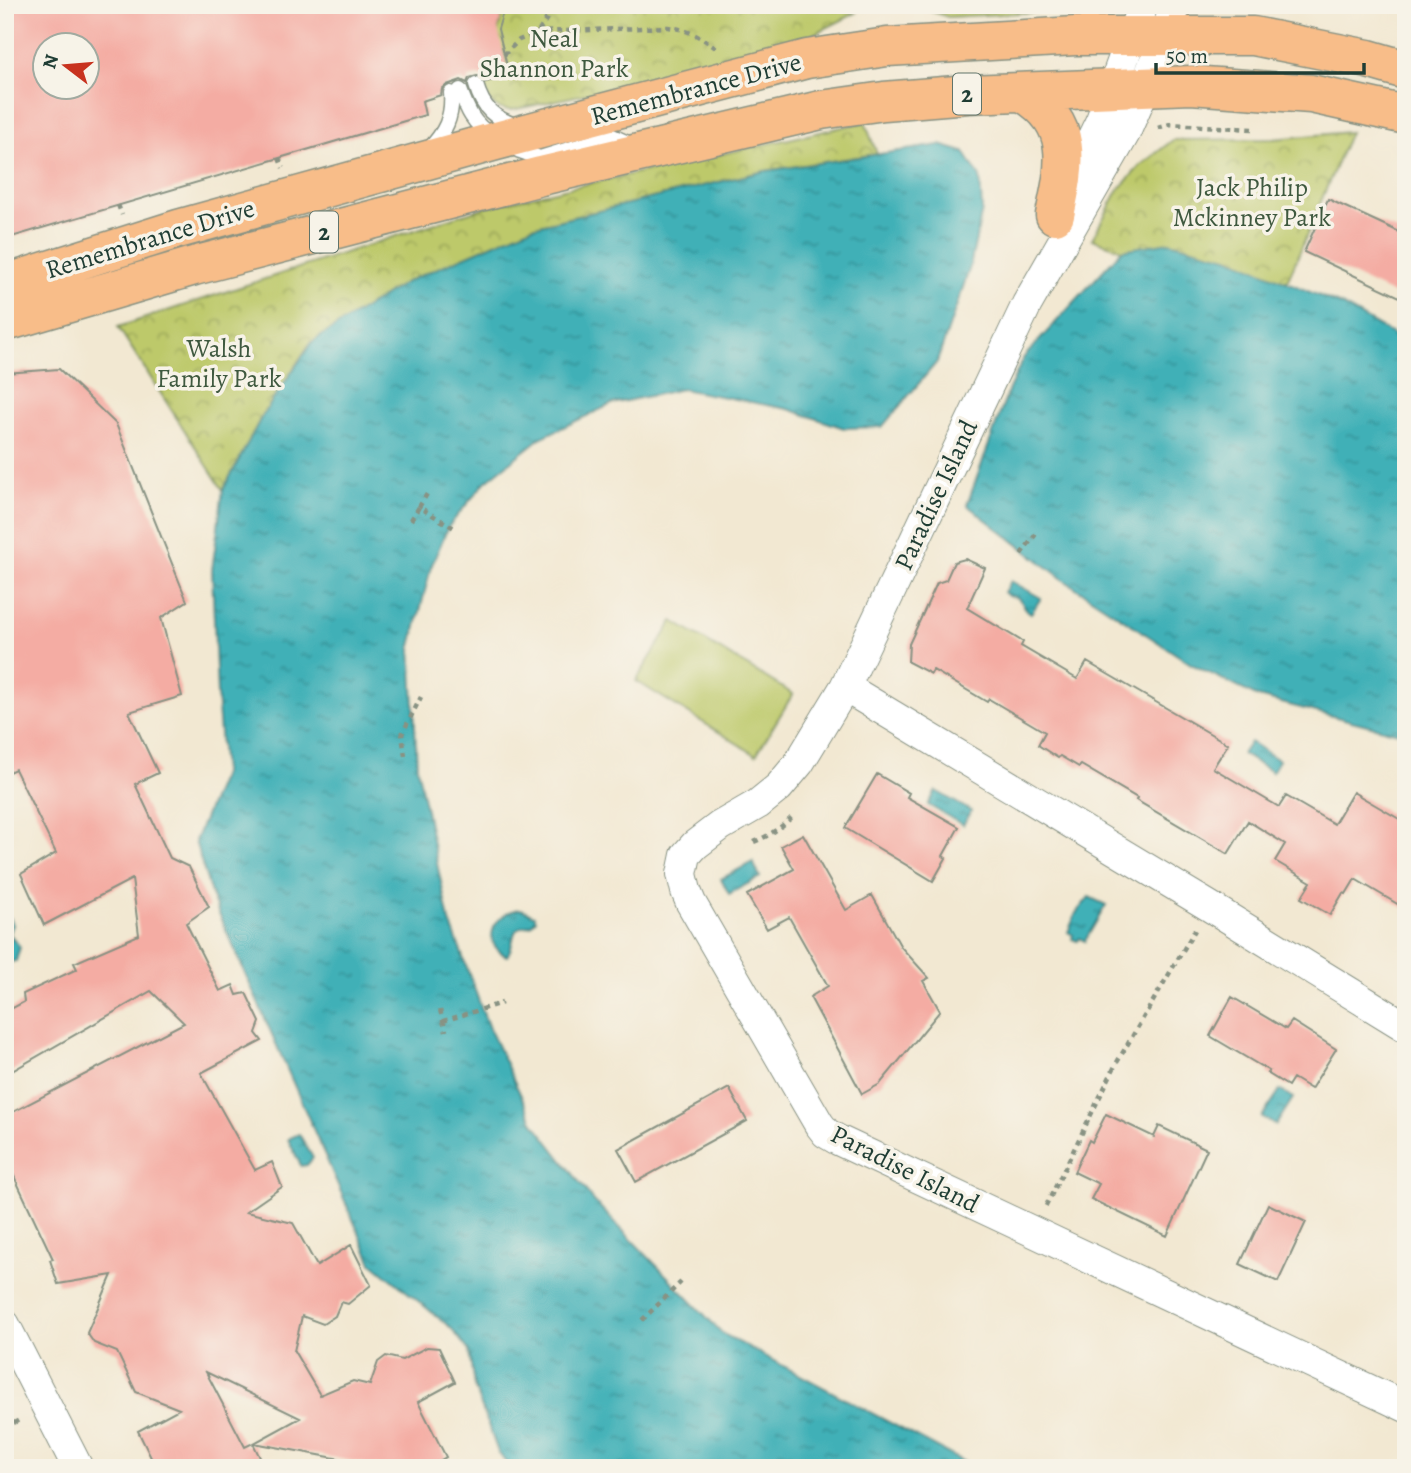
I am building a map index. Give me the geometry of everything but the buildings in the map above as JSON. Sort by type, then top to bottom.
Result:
[{"type":"highway","name":"Remembrance Drive","points":[[5,284],[178,229],[414,163],[807,59],[887,47],[1075,36],[1154,21],[1253,36],[1368,59],[1406,70]]},
{"type":"highway","name":"Remembrance Drive","points":[[5,322],[194,266],[541,176],[821,110],[884,101],[968,94],[1205,86],[1311,94],[1406,114]]},
{"type":"highway","points":[[1024,93],[1042,104],[1050,113],[1062,142],[1062,177],[1055,215]]},
{"type":"street","points":[[1129,88],[1154,21]]},
{"type":"street","name":"Paradise Island","points":[[1027,304],[1038,254],[1055,215],[1097,129],[1129,88]]},
{"type":"street","name":"Paradise Island","points":[[1129,88],[1119,145],[1027,304],[845,687],[799,763],[779,787],[695,845],[686,855],[682,874],[686,891],[711,938],[825,1133],[1406,1407]]},
{"type":"street","points":[[845,687],[1406,1027]]},
{"type":"street","points":[[5,1325],[78,1468]]},
{"type":"lane","points":[[477,85],[484,105],[495,116],[507,122],[516,136],[520,151],[540,158],[612,136],[646,152]]},
{"type":"lane","points":[[414,163],[440,137],[456,91],[473,120],[483,130],[516,136]]},
{"type":"path","points":[[539,32],[555,5]]},
{"type":"path","points":[[504,55],[519,40],[539,32],[668,27],[691,32],[721,51]]},
{"type":"path","points":[[411,520],[427,494]]},
{"type":"path","points":[[419,507],[454,528]]},
{"type":"path","points":[[1021,554],[1039,530]]},
{"type":"path","points":[[404,756],[402,734],[422,697]]},
{"type":"path","points":[[1032,1231],[1116,1064],[1209,906]]},
{"type":"path","points":[[443,1021],[502,1003]]},
{"type":"path","points":[[440,1010],[446,1031]]},
{"type":"path","points":[[642,1320],[681,1282]]},
{"type":"path","points":[[5,1428],[21,1419]]},
{"type":"green space","name":"Neal Shannon Park","points":[[505,5],[804,5],[856,13],[778,52],[512,110],[492,104],[484,83],[494,80],[492,70],[507,66],[503,50],[494,45]]},
{"type":"green space","points":[[913,5],[1103,5],[1093,9],[948,17]]},
{"type":"green space","name":"Walsh Family Park","points":[[865,122],[877,154],[765,171],[532,227],[406,282],[309,345],[261,418],[223,490],[118,327],[488,206]]},
{"type":"green space","name":"Jack Philip Mckinney Park","points":[[1350,132],[1287,282],[1188,247],[1122,250],[1092,239],[1119,189],[1141,165],[1173,140],[1273,139]]},
{"type":"green space","points":[[673,621],[793,694],[756,755],[636,681]]},
{"type":"water","points":[[940,145],[964,152],[980,177],[982,210],[970,267],[937,362],[882,427],[844,428],[788,409],[682,389],[612,404],[540,438],[485,482],[448,527],[431,567],[411,646],[417,767],[448,916],[488,1026],[534,1123],[594,1201],[723,1334],[975,1468],[510,1468],[498,1452],[474,1386],[469,1351],[451,1328],[372,1263],[213,900],[195,841],[223,773],[212,570],[223,490],[261,418],[312,342],[406,282],[532,227],[765,171]]},
{"type":"water","points":[[1169,242],[1228,257],[1343,306],[1406,342],[1406,735],[1258,697],[1191,664],[1064,580],[967,505],[1009,389],[1024,357],[1122,250]]},
{"type":"water","points":[[1011,581],[1041,598],[1031,613],[1020,600],[1004,592]]},
{"type":"water","points":[[1250,742],[1279,760],[1272,772],[1242,754]]},
{"type":"water","points":[[936,791],[971,811],[963,825],[928,805]]},
{"type":"water","points":[[753,862],[760,877],[729,894],[721,879]]},
{"type":"water","points":[[1089,897],[1106,905],[1085,941],[1079,938],[1077,941],[1072,939],[1073,935],[1068,932],[1076,913]]},
{"type":"water","points":[[521,909],[534,915],[536,919],[531,925],[523,926],[515,932],[507,956],[494,944],[493,929],[503,916]]},
{"type":"water","points":[[5,917],[10,918],[13,925],[9,933],[20,947],[16,961],[5,963]]},
{"type":"water","points":[[1280,1090],[1293,1098],[1276,1125],[1262,1117]]},
{"type":"water","points":[[299,1134],[313,1158],[307,1165],[301,1166],[288,1139]]}]
